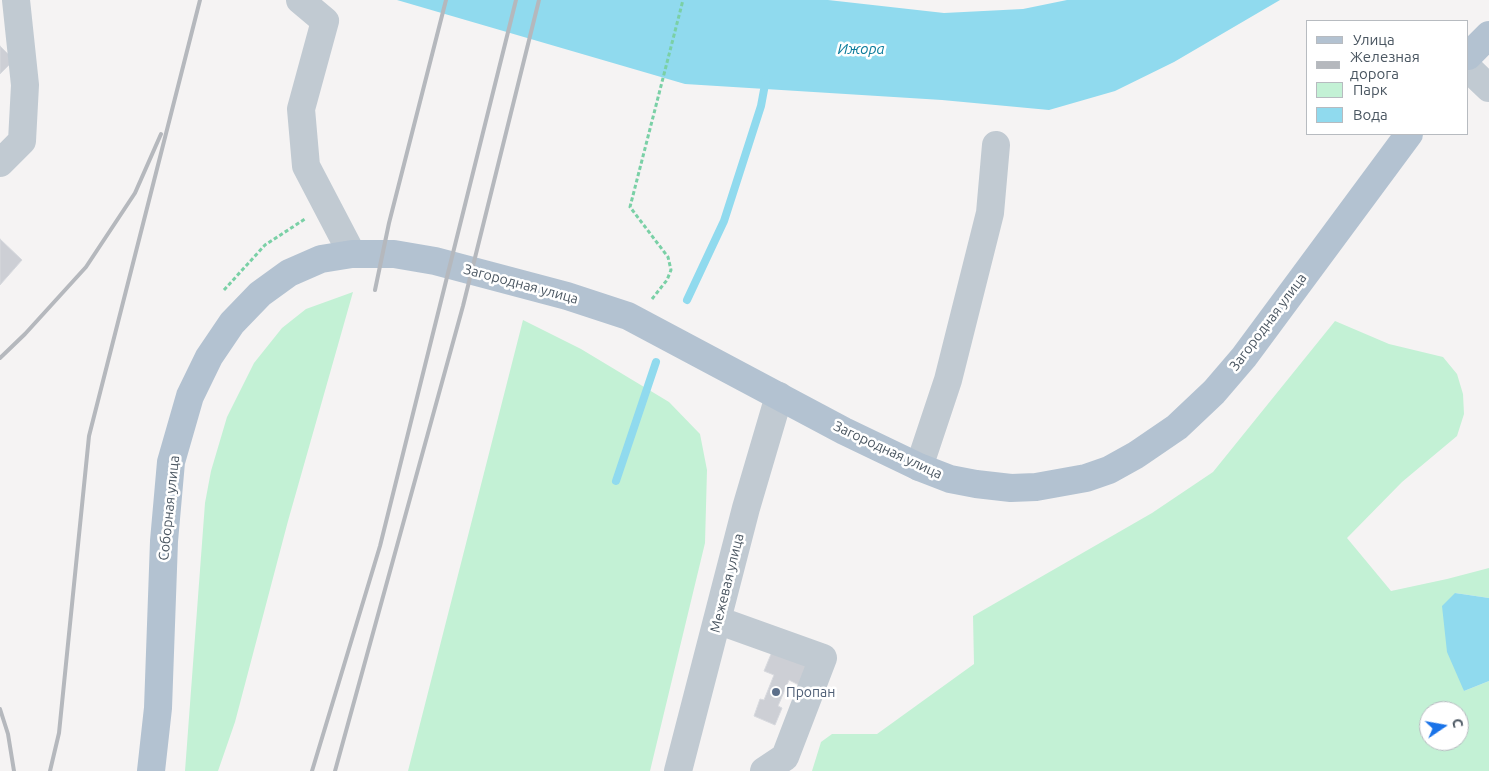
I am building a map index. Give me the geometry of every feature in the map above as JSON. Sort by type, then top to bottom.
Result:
[{"type":"main road","points":[[1469,55],[1489,36]]},
{"type":"main road","name":"Загородная улица","points":[[394,254],[435,261],[599,306],[628,316],[844,431],[919,467],[950,479],[1011,488],[1036,487],[1065,483],[1108,470],[1156,442],[1177,427],[1214,392],[1244,357],[1408,135]]},
{"type":"main road","name":"Соборная улица","points":[[151,771],[158,708],[164,541],[171,462],[190,396],[209,357],[232,323],[260,294],[289,273],[321,260],[352,254],[394,254]]},
{"type":"street","points":[[0,163],[22,141],[25,85],[16,0]]},
{"type":"street","points":[[300,0],[325,21],[301,109],[306,166],[352,254]]},
{"type":"street","points":[[1469,69],[1489,88]]},
{"type":"street","points":[[919,467],[948,380],[990,213],[996,145]]},
{"type":"street","name":"Межевая улица","points":[[679,771],[746,508],[780,396]]},
{"type":"street","points":[[717,620],[823,658],[785,757],[764,771]]},
{"type":"path","points":[[652,299],[667,280],[670,270],[668,257],[630,206],[684,0]]},
{"type":"green space","points":[[353,292],[288,521],[235,722],[218,771],[185,771],[205,503],[211,471],[227,417],[254,363],[282,328],[306,309]]},
{"type":"green space","points":[[523,320],[581,349],[669,402],[700,434],[707,470],[705,543],[650,771],[408,771]]},
{"type":"green space","points":[[1335,321],[1389,344],[1443,357],[1457,374],[1463,394],[1464,414],[1457,436],[1402,482],[1347,538],[1391,591],[1489,568],[1489,598],[1455,593],[1464,691],[1489,681],[1489,771],[812,771],[821,742],[832,734],[877,734],[974,664],[973,616],[1152,513],[1213,472]]},
{"type":"water","name":"Ижора","points":[[397,0],[828,0],[944,13],[1023,9],[1067,0],[1280,0],[1174,62],[1115,91],[1049,110],[942,100],[685,84]]},
{"type":"water","points":[[1455,593],[1489,598],[1489,681],[1464,691],[1447,652],[1442,606]]},
{"type":"building","points":[[0,46],[14,60],[0,74]]},
{"type":"building","points":[[0,239],[22,260],[0,285]]},
{"type":"building","name":"Пропан","points":[[774,647],[809,661],[799,685],[789,680],[778,706],[782,708],[775,725],[754,716],[760,699],[764,700],[774,675],[764,671]]},
{"type":"waterway","points":[[687,300],[724,221],[761,106],[766,79]]},
{"type":"waterway","points":[[616,481],[656,362]]},
{"type":"railway","points":[[50,771],[59,733],[89,436],[200,0]]},
{"type":"railway","points":[[375,290],[389,223],[446,0]]},
{"type":"railway","points":[[312,771],[380,546],[516,0]]},
{"type":"railway","points":[[335,771],[463,306],[539,0]]},
{"type":"railway","points":[[0,358],[25,334],[86,267],[135,193],[161,134]]},
{"type":"railway","points":[[0,709],[8,734],[14,771]]},
{"type":"place","name":"Пропан","points":[[776,692]]}]
